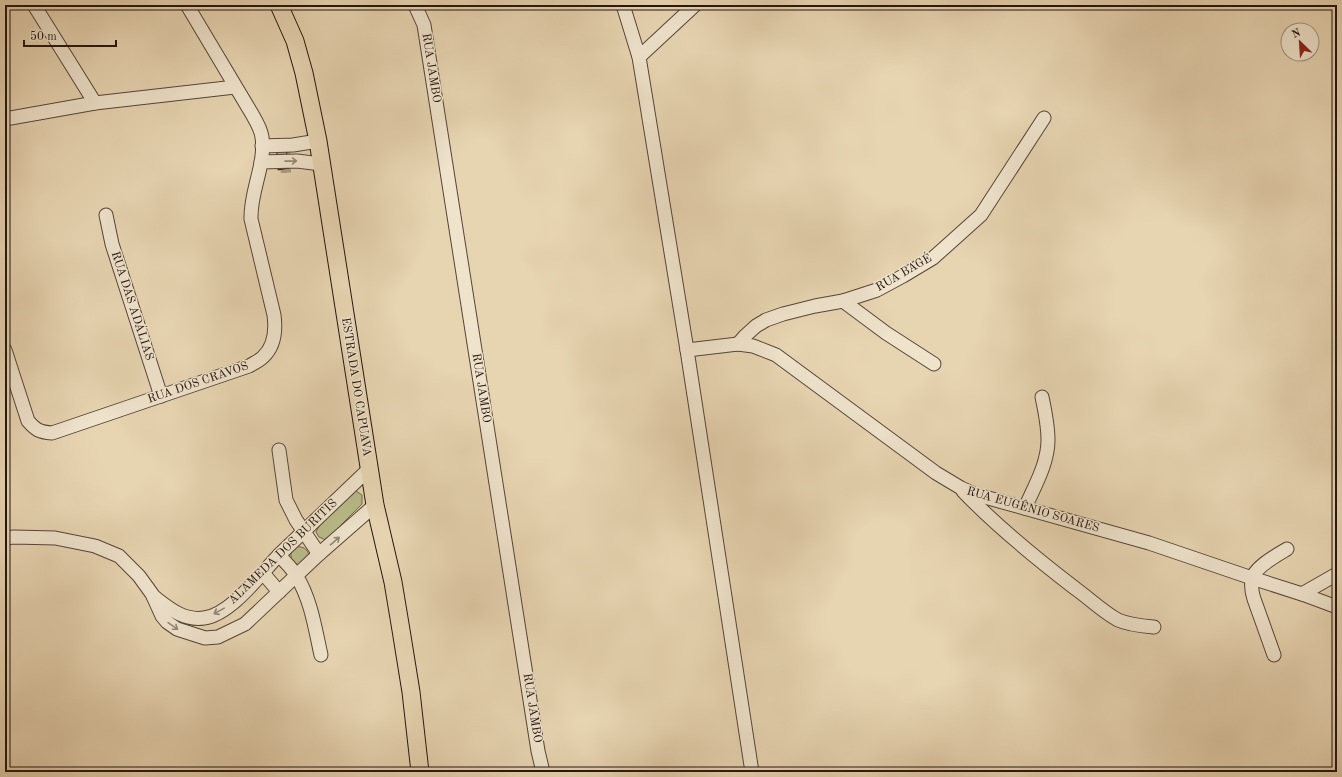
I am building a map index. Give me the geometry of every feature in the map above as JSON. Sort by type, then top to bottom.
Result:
[{"type":"main road","name":"ESTRADA DO CAPUAVA","points":[[279,5],[295,41],[304,73],[318,141],[375,505],[393,582],[401,630],[411,692],[420,772]]},
{"type":"street","points":[[34,5],[95,103]]},
{"type":"street","name":"RUA DOS CRAVOS","points":[[5,350],[28,421],[35,429],[42,432],[52,432],[249,366],[263,357],[272,345],[276,328],[274,315],[251,219],[253,194],[261,162],[262,137],[258,125],[188,5]]},
{"type":"street","name":"RUA JAMBO","points":[[415,5],[426,33],[537,743],[543,772]]},
{"type":"street","points":[[623,5],[639,57],[687,350],[752,772]]},
{"type":"street","points":[[639,57],[695,5]]},
{"type":"street","points":[[5,119],[95,103],[236,87]]},
{"type":"street","name":"RUA BAGÉ","points":[[738,344],[756,326],[766,320],[815,306],[843,301],[877,290],[932,258],[981,214],[1044,118]]},
{"type":"street","points":[[262,146],[293,145],[318,141]]},
{"type":"street","points":[[261,162],[297,161],[321,164]]},
{"type":"street","name":"RUA DAS ADÁLIAS","points":[[106,216],[112,244],[161,396]]},
{"type":"street","points":[[843,301],[886,333],[934,364]]},
{"type":"street","points":[[687,350],[738,344]]},
{"type":"street","name":"RUA EUGÊNIO SOARES","points":[[738,344],[753,346],[776,355],[936,473],[974,494],[1149,543],[1337,607]]},
{"type":"street","points":[[1025,508],[1041,472],[1048,441],[1047,424],[1042,397]]},
{"type":"street","points":[[279,450],[286,500],[303,532],[320,554]]},
{"type":"street","name":"ALAMEDA DOS BURITIS","points":[[152,594],[176,613],[191,618],[205,618],[219,612],[238,599],[279,555],[369,469]]},
{"type":"street","points":[[961,488],[985,513],[1058,575],[1118,620],[1134,625],[1154,627]]},
{"type":"street","points":[[5,538],[54,538],[95,546],[119,556],[138,576],[152,594],[157,608],[167,622],[188,634],[205,638],[218,637],[245,624],[375,505]]},
{"type":"street","points":[[1274,655],[1254,599],[1252,591],[1252,578],[1256,570],[1287,549]]},
{"type":"street","points":[[279,555],[297,576],[309,603],[321,655]]},
{"type":"street","points":[[263,573],[279,592]]},
{"type":"street","points":[[1302,594],[1337,574]]},
{"type":"green space","points":[[356,491],[362,495],[362,504],[326,540],[319,537],[316,532],[320,524]]},
{"type":"green space","points":[[296,547],[305,548],[309,556],[299,565],[295,563],[291,557],[292,550]]},
{"type":"building","points":[[276,141],[285,141],[289,168],[278,170]]}]
